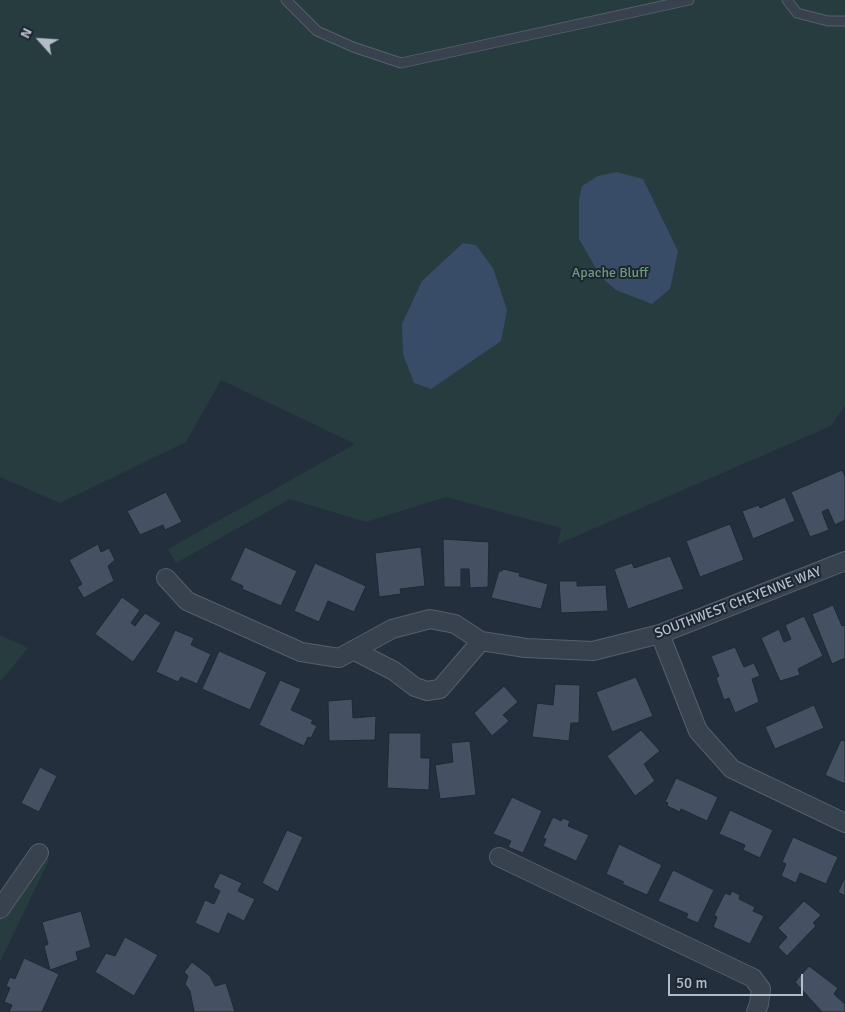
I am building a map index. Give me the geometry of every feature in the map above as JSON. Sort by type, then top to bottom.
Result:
[{"type":"street","name":"SOUTHWEST CHEYENNE WAY","points":[[166,578],[187,601],[302,652],[338,658],[392,629],[430,619],[455,624],[481,641],[526,648],[593,651],[660,634],[845,561]]},
{"type":"street","points":[[660,634],[698,732],[732,769],[845,823]]},
{"type":"street","points":[[353,650],[394,671],[415,687],[427,692],[440,688],[481,641]]},
{"type":"street","points":[[0,909],[39,852]]},
{"type":"street","points":[[499,857],[753,978],[761,989],[760,1004],[749,1011]]},
{"type":"lane","points":[[286,0],[317,31],[353,47],[401,63],[689,0]]},
{"type":"lane","points":[[787,0],[797,13],[828,21],[845,21]]},
{"type":"green space","name":"Apache Bluff","points":[[0,0],[845,0],[845,405],[831,426],[558,544],[561,528],[446,497],[366,522],[290,499],[176,563],[168,549],[355,444],[221,380],[186,442],[60,503],[0,477]]},
{"type":"green space","points":[[0,635],[28,648],[0,682]]},
{"type":"green space","points":[[30,852],[49,860],[0,962],[0,915]]},
{"type":"water","points":[[617,172],[643,179],[678,251],[670,289],[652,304],[616,290],[601,277],[579,239],[579,199],[582,186],[598,176]]},
{"type":"water","points":[[463,243],[476,245],[493,268],[507,310],[501,341],[431,389],[414,383],[403,354],[402,324],[422,281]]},
{"type":"building","points":[[842,470],[845,476],[845,520],[835,525],[828,509],[822,512],[829,530],[810,537],[791,492]]},
{"type":"building","points":[[166,492],[182,522],[165,530],[163,525],[140,535],[127,511]]},
{"type":"building","points":[[785,497],[795,521],[753,539],[742,511],[759,505],[760,508]]},
{"type":"building","points":[[730,524],[744,560],[700,577],[686,541]]},
{"type":"building","points":[[443,539],[489,542],[488,587],[470,588],[469,569],[461,569],[461,587],[444,587]]},
{"type":"building","points":[[98,544],[101,552],[109,548],[115,560],[108,566],[114,581],[84,598],[77,587],[82,584],[69,560]]},
{"type":"building","points":[[245,547],[297,571],[281,606],[242,589],[243,586],[230,580]]},
{"type":"building","points":[[421,547],[425,586],[400,589],[401,594],[379,597],[375,553]]},
{"type":"building","points":[[670,556],[684,589],[628,609],[614,569],[632,563],[634,568]]},
{"type":"building","points":[[315,563],[366,586],[354,612],[328,601],[319,622],[294,611]]},
{"type":"building","points":[[503,569],[520,573],[519,576],[548,584],[541,609],[491,598],[499,571]]},
{"type":"building","points":[[559,581],[577,581],[577,586],[606,585],[608,611],[561,613]]},
{"type":"building","points":[[122,597],[140,610],[131,623],[135,626],[145,613],[161,623],[133,662],[95,634]]},
{"type":"building","points":[[833,605],[842,626],[845,625],[845,658],[832,664],[812,614]]},
{"type":"building","points":[[804,616],[823,656],[798,669],[800,675],[780,681],[761,638],[779,629],[784,642],[791,639],[785,625]]},
{"type":"building","points":[[175,630],[194,638],[191,645],[211,654],[197,684],[181,677],[178,682],[156,672]]},
{"type":"building","points":[[735,647],[744,667],[754,663],[760,676],[752,679],[759,702],[735,713],[729,698],[724,700],[716,678],[719,676],[711,656]]},
{"type":"building","points":[[219,651],[267,672],[250,710],[202,689]]},
{"type":"building","points":[[636,677],[653,716],[612,732],[596,692]]},
{"type":"building","points":[[280,680],[301,689],[291,710],[313,720],[311,723],[317,726],[311,738],[308,737],[304,746],[259,725]]},
{"type":"building","points":[[555,684],[580,685],[579,723],[571,723],[569,741],[532,737],[537,703],[553,705]]},
{"type":"building","points":[[504,686],[518,702],[503,715],[509,721],[492,736],[474,713]]},
{"type":"building","points":[[352,699],[353,718],[376,716],[375,740],[329,741],[328,701]]},
{"type":"building","points":[[814,705],[824,728],[775,749],[765,727]]},
{"type":"building","points":[[641,730],[660,751],[644,764],[655,781],[635,796],[607,756]]},
{"type":"building","points":[[389,733],[421,733],[421,758],[430,758],[429,790],[387,788]]},
{"type":"building","points":[[841,740],[845,741],[845,784],[825,775]]},
{"type":"building","points":[[470,741],[476,795],[440,799],[435,765],[453,762],[451,743]]},
{"type":"building","points":[[40,767],[57,776],[39,812],[21,803]]},
{"type":"building","points":[[676,778],[718,797],[707,821],[681,809],[680,812],[667,806],[668,803],[665,802]]},
{"type":"building","points":[[512,797],[542,811],[523,853],[508,847],[511,841],[493,834]]},
{"type":"building","points":[[730,810],[773,830],[760,858],[743,850],[745,845],[719,834]]},
{"type":"building","points":[[553,817],[561,821],[563,818],[570,821],[568,826],[589,835],[576,861],[543,846],[546,839],[543,838]]},
{"type":"building","points":[[287,830],[303,837],[278,892],[262,883]]},
{"type":"building","points":[[793,837],[838,857],[826,884],[800,873],[796,883],[781,876],[786,864],[782,862]]},
{"type":"building","points":[[619,844],[662,865],[647,895],[622,884],[624,882],[606,874]]},
{"type":"building","points":[[673,870],[714,890],[698,923],[686,918],[688,914],[658,901]]},
{"type":"building","points":[[220,873],[242,883],[238,891],[255,899],[244,921],[228,913],[219,934],[195,923],[205,900],[214,904],[220,891],[213,887]]},
{"type":"building","points":[[845,877],[845,896],[838,892]]},
{"type":"building","points":[[732,891],[740,895],[739,899],[755,907],[753,911],[764,916],[750,944],[713,927],[717,917],[714,915],[725,893],[730,895]]},
{"type":"building","points":[[804,901],[821,915],[813,923],[816,926],[787,956],[778,947],[787,937],[778,928]]},
{"type":"building","points":[[81,911],[91,947],[76,952],[78,960],[50,970],[44,946],[48,944],[42,922]]},
{"type":"building","points":[[125,937],[158,955],[134,996],[95,972],[106,953],[115,956]]},
{"type":"building","points":[[24,958],[59,974],[42,1012],[9,1012],[12,1005],[4,1002],[10,988],[6,986],[10,977],[15,979]]},
{"type":"building","points":[[192,962],[210,976],[215,986],[226,983],[235,1012],[194,1012],[190,991],[185,984],[188,976],[184,972]]},
{"type":"building","points":[[809,966],[838,988],[834,994],[845,1004],[845,1012],[822,1012],[795,982]]}]
